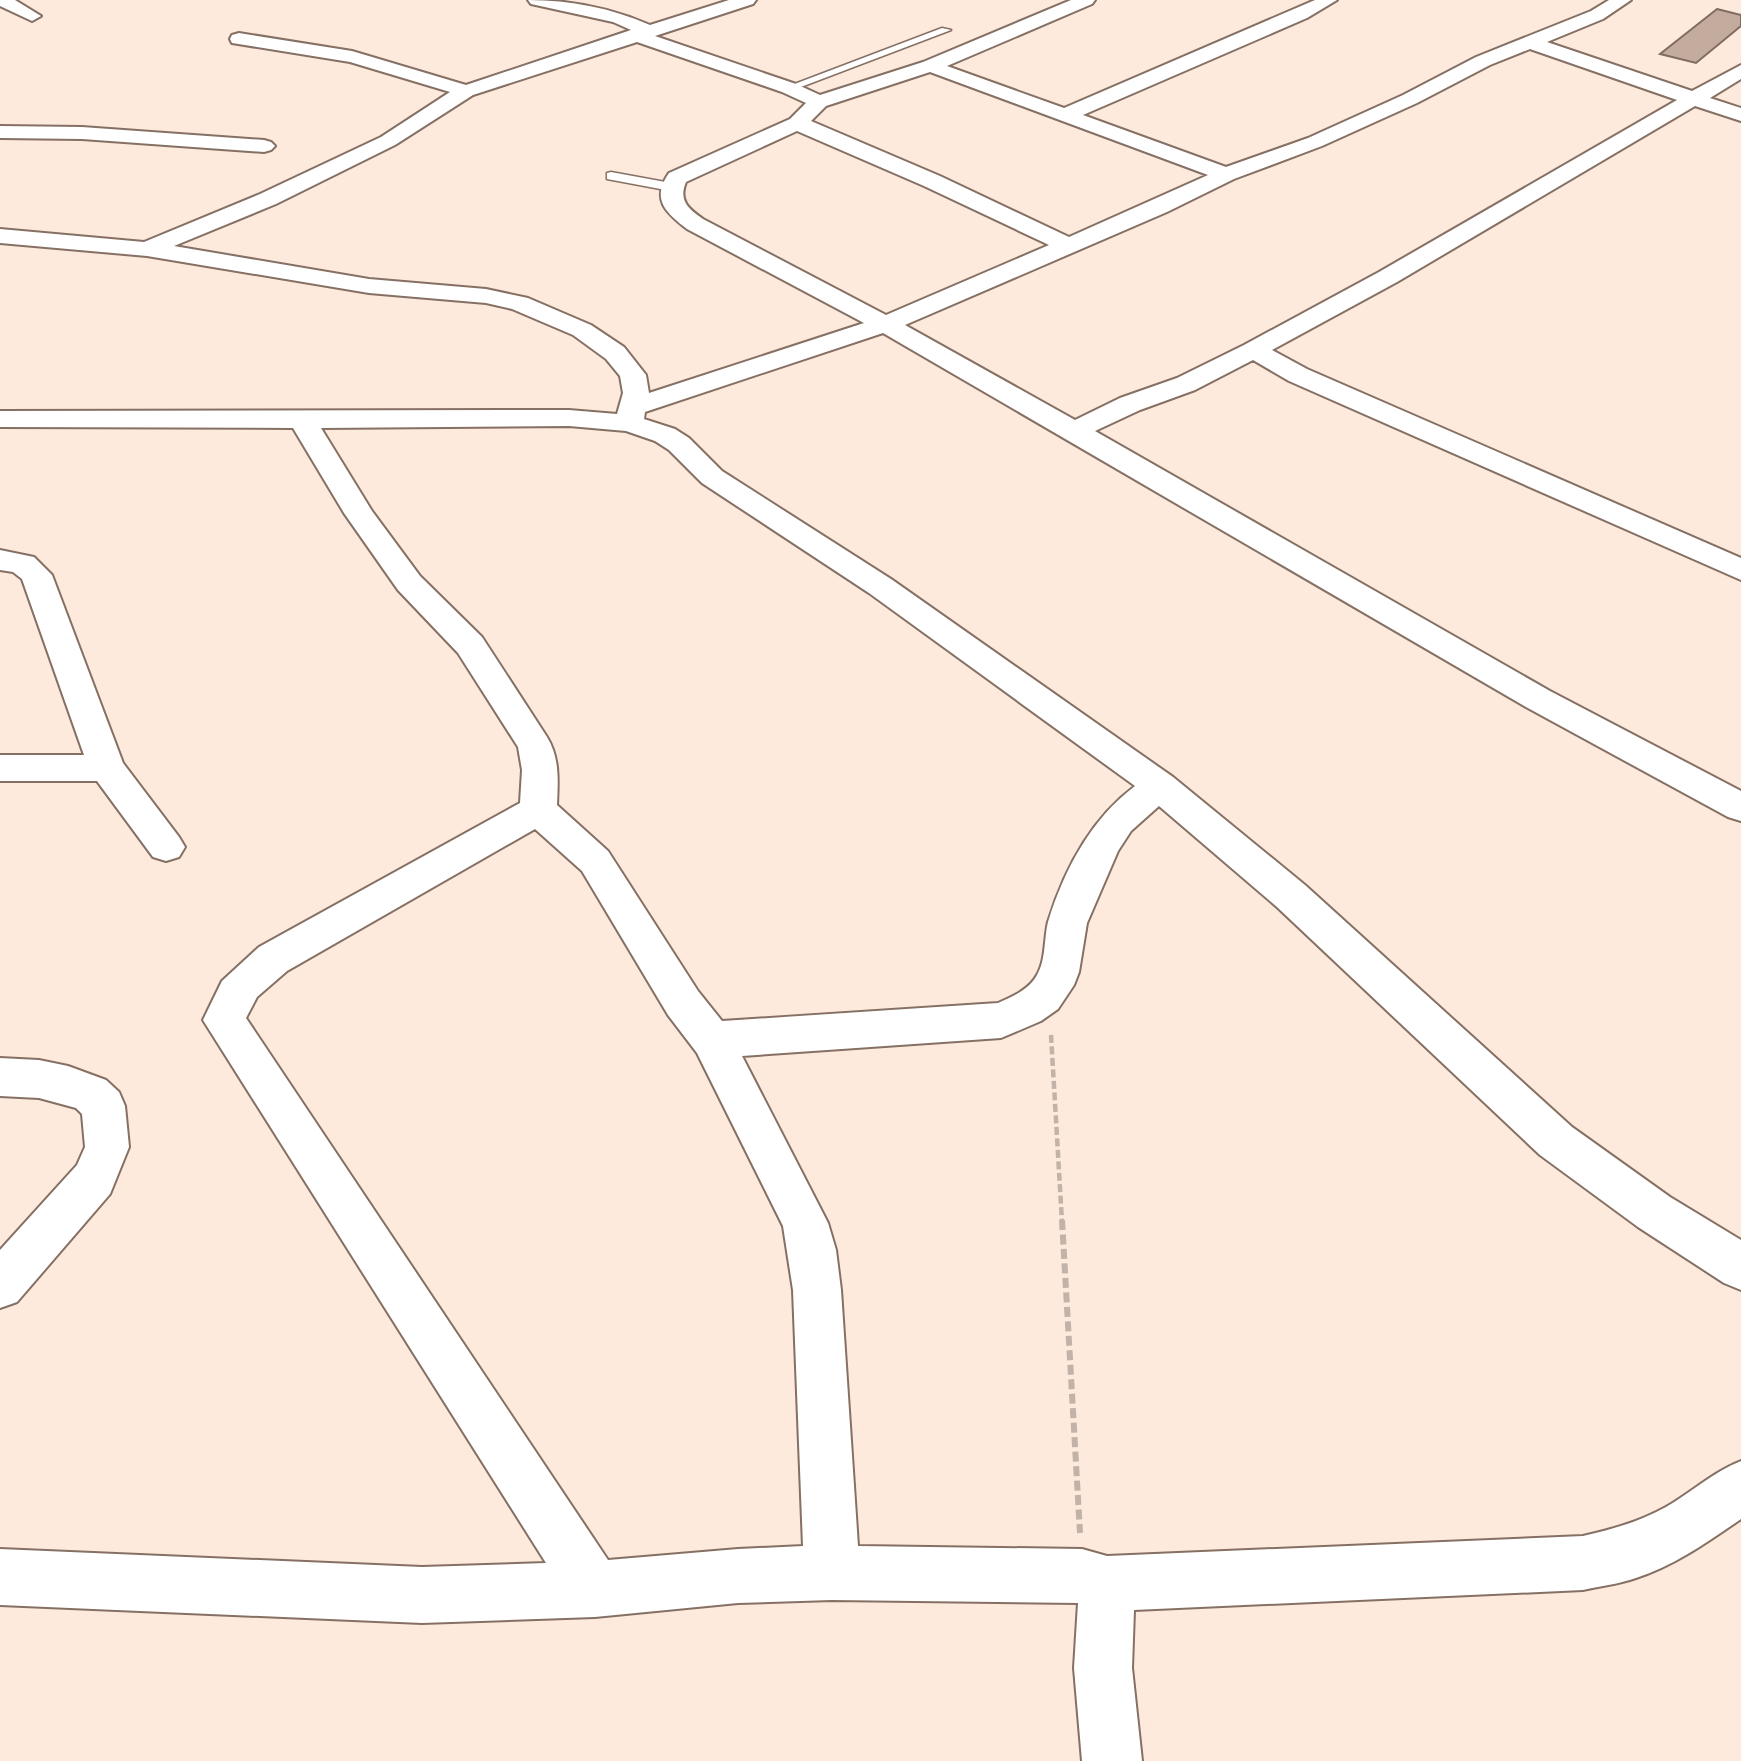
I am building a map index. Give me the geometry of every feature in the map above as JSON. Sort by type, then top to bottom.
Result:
[{"type":"street","points":[[2,0],[32,16]]},
{"type":"street","points":[[537,0],[619,18],[641,33],[789,88],[819,102]]},
{"type":"street","points":[[147,249],[268,199],[388,141],[466,91],[747,0]]},
{"type":"street","points":[[1086,0],[930,66],[819,102],[797,123],[677,178],[671,187],[672,201],[678,212],[695,223],[883,325],[934,349],[1538,699],[1741,807]]},
{"type":"street","points":[[1067,114],[1276,27],[1328,0]]},
{"type":"street","points":[[1586,0],[1616,3]]},
{"type":"street","points":[[0,419],[302,420],[631,415],[883,325],[1159,207],[1226,174],[1315,142],[1529,41],[1597,15],[1616,3]]},
{"type":"street","points":[[239,39],[352,57],[466,91]]},
{"type":"street","points":[[1529,41],[1741,115]]},
{"type":"street","points":[[930,66],[1226,174]]},
{"type":"street","points":[[1073,431],[1130,404],[1186,384],[1253,350],[1399,270],[1741,71]]},
{"type":"street","points":[[797,123],[932,181],[1069,246]]},
{"type":"street","points":[[0,132],[82,133],[264,146]]},
{"type":"street","points":[[0,236],[147,249],[369,286],[486,296],[519,303],[582,330],[615,353],[633,375],[636,393],[631,415]]},
{"type":"street","points":[[1253,350],[1298,374],[1741,570]]},
{"type":"street","points":[[631,415],[679,444],[712,477],[880,586],[1160,786],[1291,896],[1556,1141],[1654,1212],[1741,1267]]},
{"type":"street","points":[[302,420],[359,513],[409,583],[470,646],[535,746],[540,770],[538,810]]},
{"type":"street","points":[[0,560],[23,564],[36,575],[107,768],[166,847]]},
{"type":"street","points":[[0,768],[107,768]]},
{"type":"street","points":[[712,1040],[1001,1020],[1023,1012],[1049,995],[1062,967],[1074,905],[1117,821],[1160,786]]},
{"type":"street","points":[[538,810],[595,861],[683,1003],[712,1040],[805,1223],[812,1250],[832,1573]]},
{"type":"street","points":[[538,810],[273,959],[246,979],[230,1001],[224,1020],[595,1589]]},
{"type":"street","points":[[0,1077],[39,1079],[68,1085],[91,1094],[103,1106],[107,1147],[94,1179],[0,1285]]},
{"type":"street","points":[[0,1577],[422,1595],[595,1589],[738,1576],[832,1573],[1094,1580],[1583,1563],[1636,1551],[1686,1525],[1741,1487]]},
{"type":"street","points":[[1094,1580],[1112,1761]]},
{"type":"lane","points":[[789,88],[946,30]]},
{"type":"lane","points":[[611,176],[671,187]]},
{"type":"path","points":[[1049,995],[1094,1580]]},
{"type":"building","points":[[1717,9],[1741,15],[1741,26],[1696,63],[1660,54]]}]
